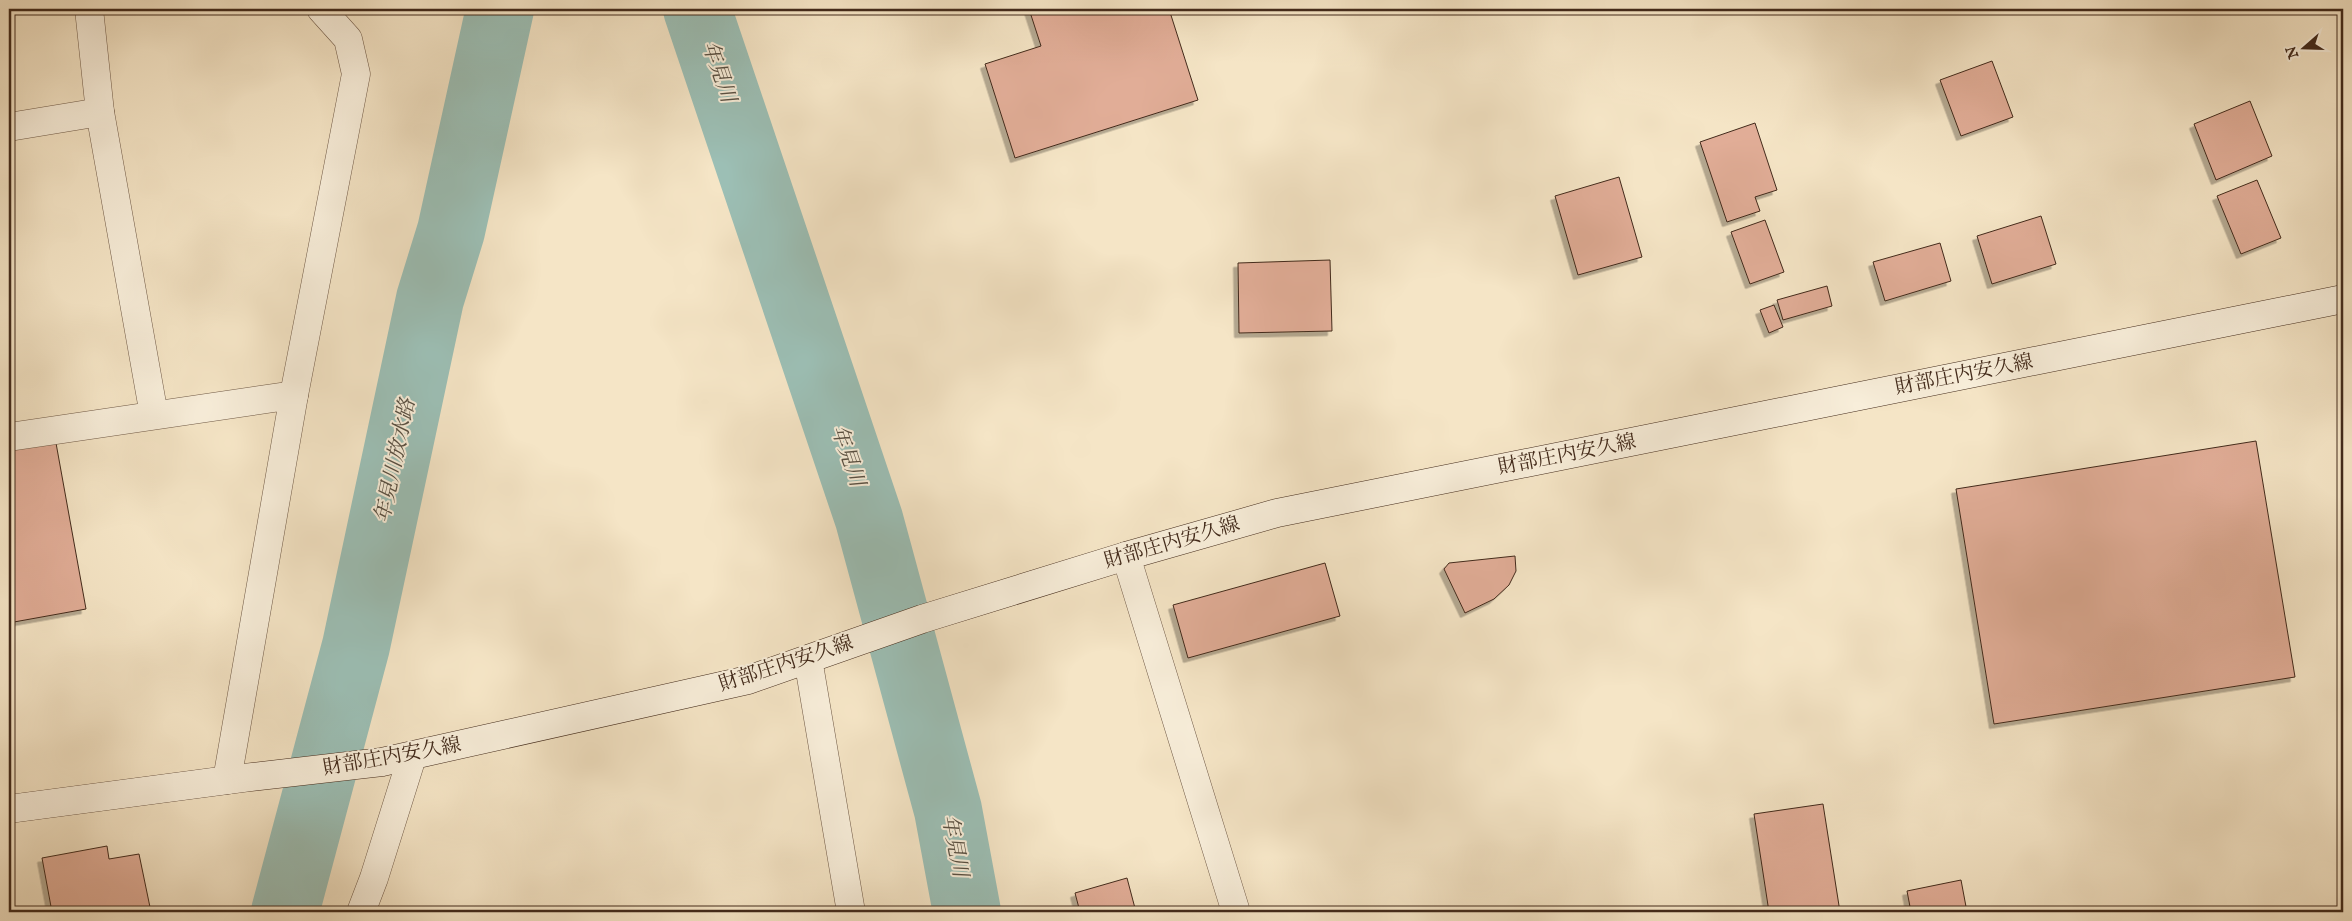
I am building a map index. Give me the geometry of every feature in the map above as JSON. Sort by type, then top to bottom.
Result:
[{"type":"street","points":[[89,9],[100,112],[154,416]]},
{"type":"street","points":[[235,779],[294,394],[356,74],[348,39],[320,9]]},
{"type":"street","points":[[9,127],[100,112]]},
{"type":"street","name":"財部庄内安久線","points":[[9,809],[412,757],[748,680],[833,648],[922,619],[1126,556],[1277,513],[2343,299]]},
{"type":"street","points":[[9,437],[294,394]]},
{"type":"street","points":[[1126,556],[1236,912]]},
{"type":"street","points":[[808,659],[850,912]]},
{"type":"street","points":[[361,912],[374,878],[412,757]]},
{"type":"building","points":[[1029,9],[1169,9],[1198,100],[1015,158],[985,64],[1041,46]]},
{"type":"building","points":[[1992,61],[2013,117],[1961,136],[1940,80]]},
{"type":"building","points":[[2250,101],[2272,156],[2216,180],[2194,124]]},
{"type":"building","points":[[1755,123],[1777,190],[1755,197],[1760,211],[1727,222],[1700,142]]},
{"type":"building","points":[[1619,177],[1642,257],[1578,275],[1555,196]]},
{"type":"building","points":[[2257,180],[2281,238],[2241,254],[2217,196]]},
{"type":"building","points":[[2041,216],[2056,264],[1992,284],[1977,236]]},
{"type":"building","points":[[1765,220],[1784,272],[1750,284],[1731,232]]},
{"type":"building","points":[[1940,243],[1951,281],[1885,301],[1873,262]]},
{"type":"building","points":[[1330,260],[1332,331],[1239,333],[1238,263]]},
{"type":"building","points":[[1827,286],[1832,306],[1783,320],[1777,300]]},
{"type":"building","points":[[1774,305],[1783,327],[1769,333],[1760,310]]},
{"type":"building","points":[[54,432],[86,609],[14,622],[9,592],[9,441]]},
{"type":"building","points":[[2256,441],[2295,677],[1994,724],[1956,489]]},
{"type":"building","points":[[1515,556],[1516,571],[1509,585],[1494,599],[1465,613],[1444,569],[1449,563]]},
{"type":"building","points":[[1325,563],[1340,616],[1188,658],[1173,605]]},
{"type":"building","points":[[1823,804],[1840,912],[1769,912],[1754,814]]},
{"type":"building","points":[[107,846],[109,859],[139,854],[151,912],[52,912],[42,858]]},
{"type":"building","points":[[1127,878],[1136,912],[1080,912],[1075,893]]},
{"type":"building","points":[[1961,880],[1967,912],[1911,912],[1907,891]]},
{"type":"waterway","name":"年見川放水路","points":[[285,912],[356,646],[430,299],[451,231],[500,9]]},
{"type":"waterway","name":"年見川","points":[[697,9],[869,519],[948,810],[967,912]]}]
